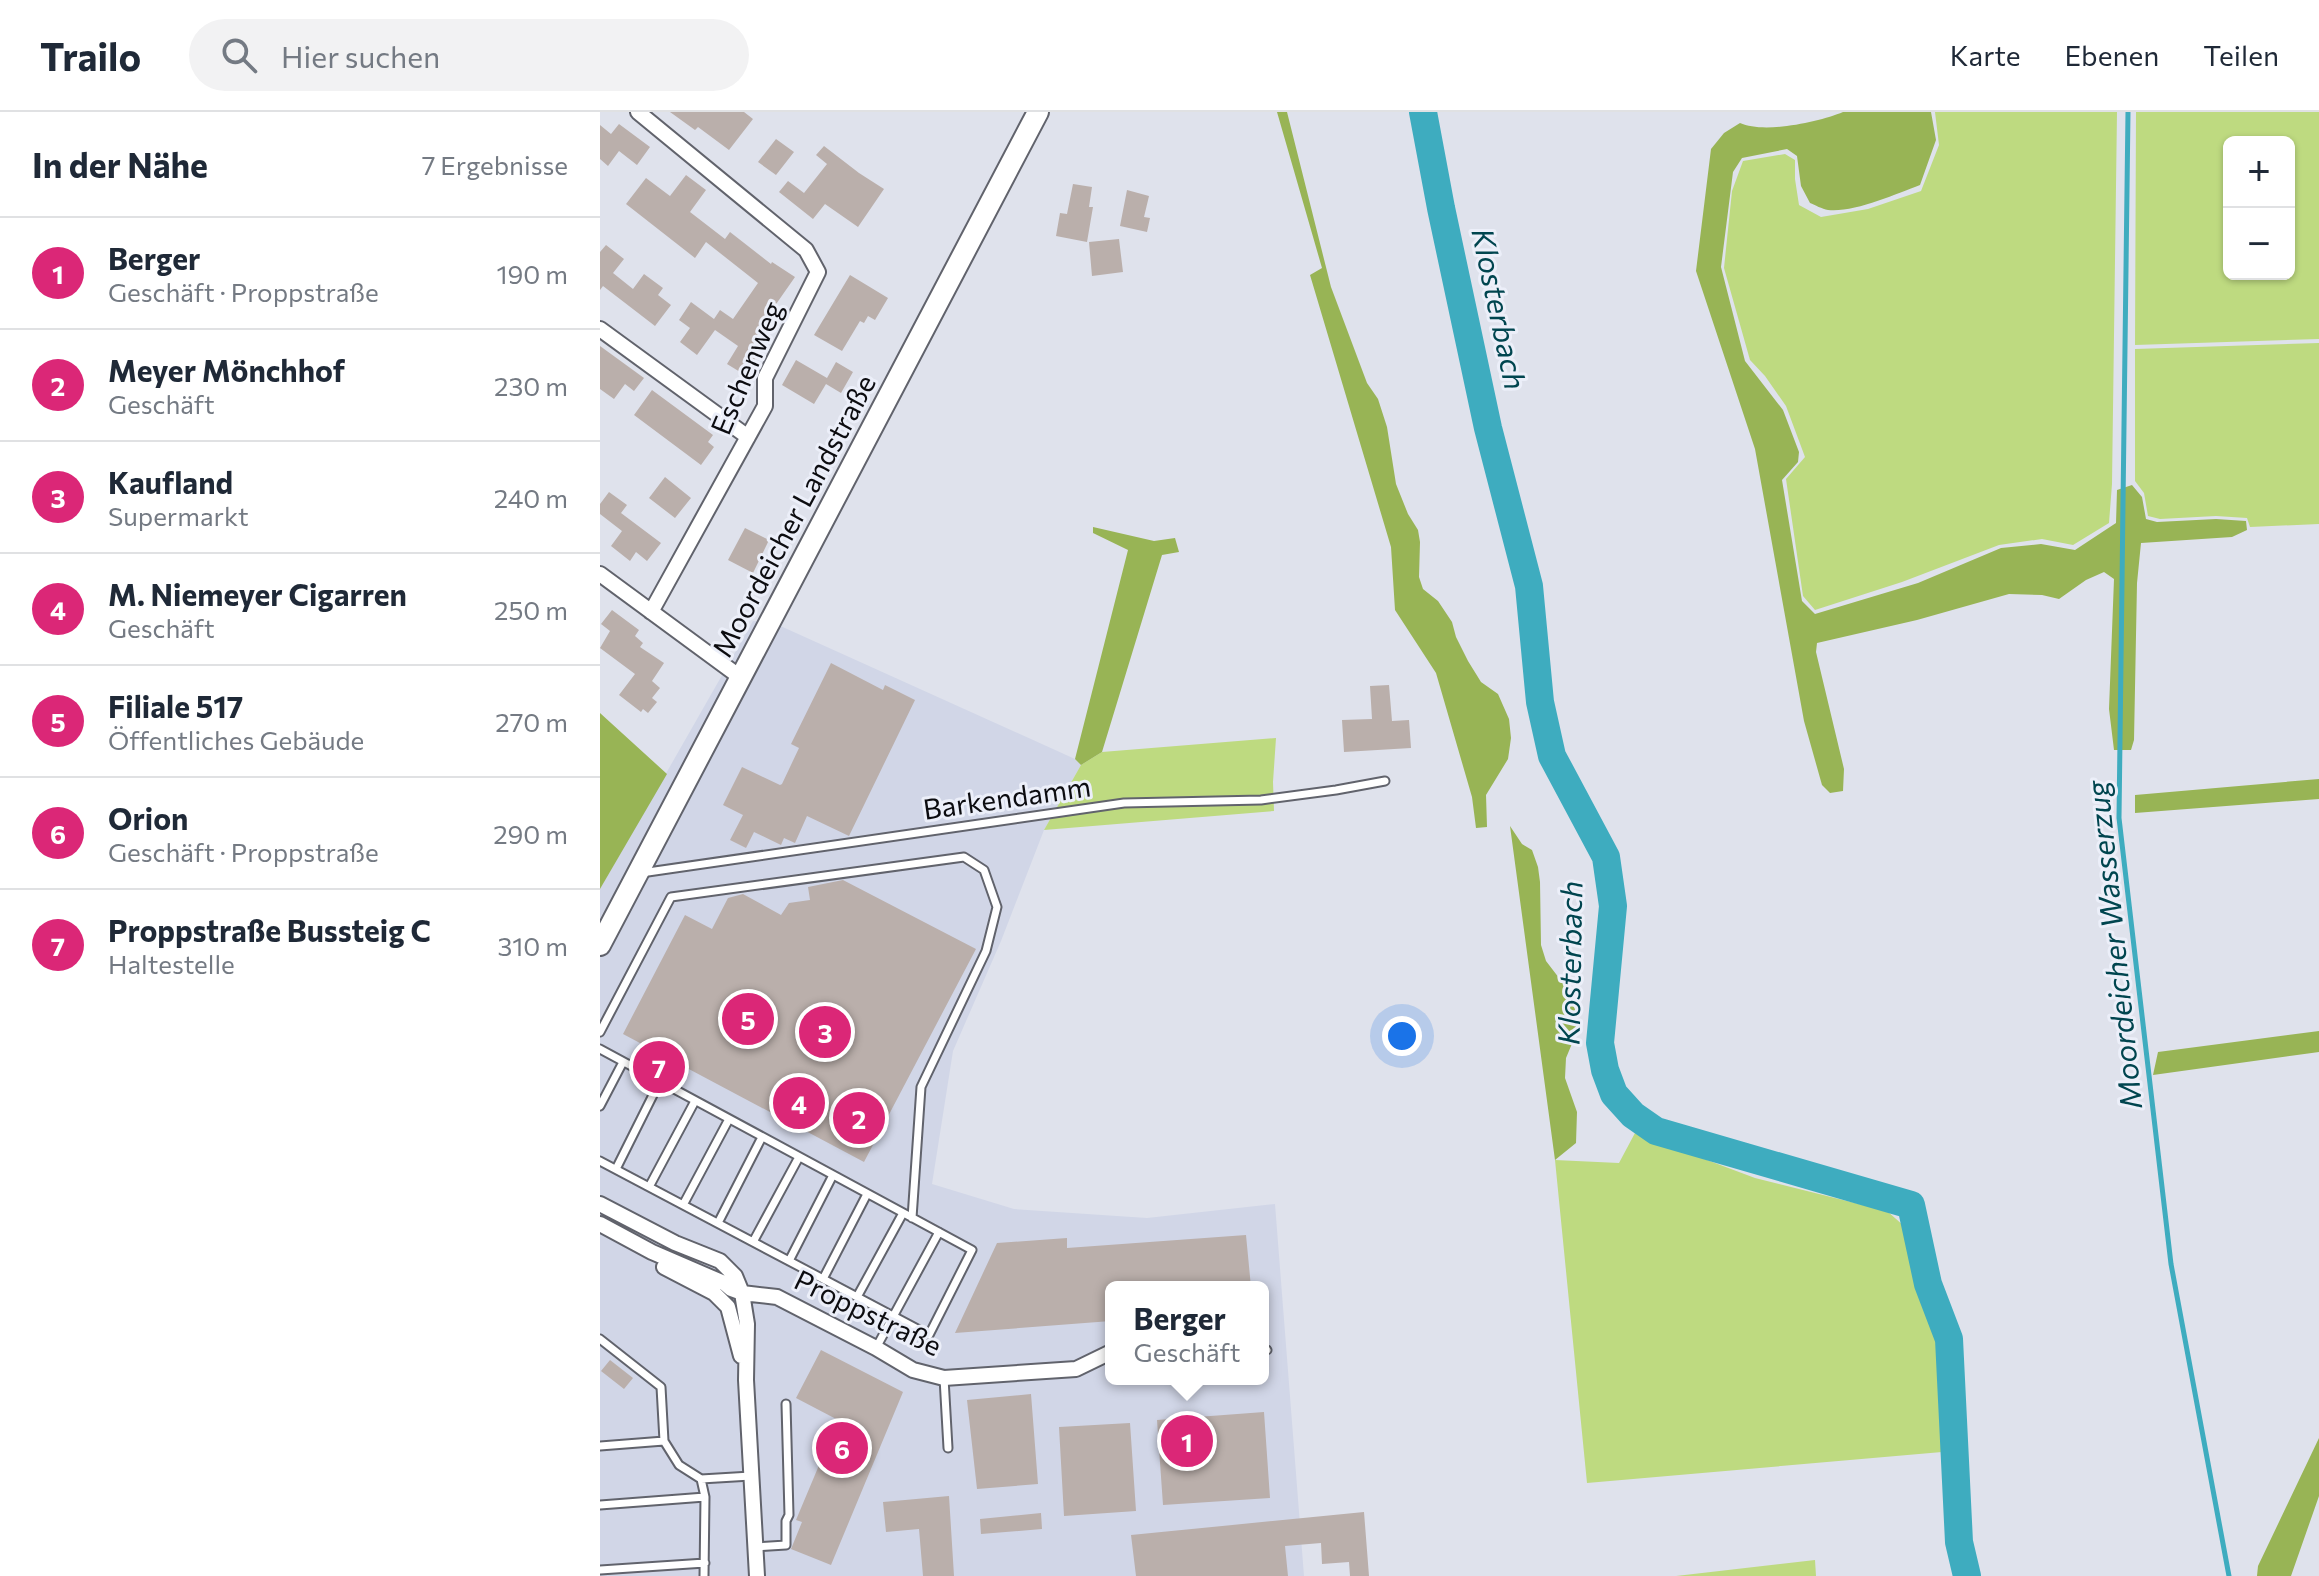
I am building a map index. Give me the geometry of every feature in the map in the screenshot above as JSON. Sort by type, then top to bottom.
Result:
[{"type":"main road","name":"Moordeicher Landstraße","points":[[600,945],[1038,112]]},
{"type":"street","name":"Eschenweg","points":[[638,112],[806,250],[818,272],[765,378],[765,406],[651,612]]},
{"type":"street","points":[[600,329],[748,437]]},
{"type":"street","points":[[600,574],[740,677]]},
{"type":"street","points":[[600,1204],[675,1243],[720,1261],[735,1276],[742,1293],[747,1324],[746,1380],[757,1576]]},
{"type":"street","name":"Proppstraße","points":[[600,1224],[652,1252],[742,1293],[777,1297],[913,1370],[944,1378],[1076,1369],[1105,1355]]},
{"type":"street","name":"Proppstraße","points":[[652,1252],[654,1262],[714,1293],[728,1307]]},
{"type":"street","points":[[742,1293],[728,1307],[746,1380]]},
{"type":"lane","name":"Barkendamm","points":[[637,874],[1124,803],[1261,800],[1385,781]]},
{"type":"lane","points":[[600,1032],[671,897],[964,857],[984,870],[997,907],[986,951],[921,1087],[912,1218]]},
{"type":"lane","points":[[600,1049],[972,1250],[929,1335],[600,1161]]},
{"type":"lane","points":[[600,1106],[623,1062]]},
{"type":"lane","points":[[616,1169],[660,1081]]},
{"type":"lane","points":[[649,1187],[695,1101]]},
{"type":"lane","points":[[683,1205],[729,1119]]},
{"type":"lane","points":[[718,1223],[762,1137]]},
{"type":"lane","points":[[753,1242],[799,1157]]},
{"type":"lane","points":[[789,1261],[833,1175]]},
{"type":"lane","points":[[823,1279],[867,1194]]},
{"type":"lane","points":[[857,1297],[903,1213]]},
{"type":"lane","points":[[876,1348],[939,1232]]},
{"type":"lane","points":[[600,1339],[661,1387],[664,1441],[679,1465],[701,1479],[752,1476]]},
{"type":"lane","points":[[944,1378],[948,1448]]},
{"type":"lane","points":[[755,1547],[786,1545],[789,1515],[786,1404]]},
{"type":"lane","points":[[600,1446],[664,1441]]},
{"type":"lane","points":[[701,1479],[705,1497],[704,1576]]},
{"type":"lane","points":[[600,1505],[705,1497]]},
{"type":"lane","points":[[600,1570],[705,1563]]},
{"type":"shaded area","points":[[753,621],[776,624],[1075,759],[1081,765],[1044,830],[1001,941],[953,1051],[932,1184],[1014,1209],[1147,1218],[1275,1204],[1304,1576],[600,1576],[600,889]]},
{"type":"green space","points":[[1277,112],[1287,112],[1331,287],[1387,427],[1396,484],[1418,530],[1419,577],[1423,589],[1438,601],[1452,622],[1468,661],[1481,682],[1498,694],[1509,719],[1511,738],[1508,759],[1486,795],[1487,827],[1476,828],[1472,797],[1436,673],[1395,610],[1391,547],[1310,275],[1322,268]]},
{"type":"green space","points":[[1843,112],[1931,112],[1936,140],[1920,185],[1862,206],[1828,210],[1810,203],[1801,186],[1797,156],[1787,149],[1742,158],[1733,172],[1721,267],[1745,361],[1783,410],[1799,452],[1798,462],[1782,480],[1802,601],[1815,614],[1918,583],[2001,548],[2041,544],[2075,550],[2116,523],[2117,490],[2132,485],[2142,497],[2146,519],[2157,522],[2246,521],[2247,530],[2232,537],[2141,543],[2137,583],[2134,740],[2131,750],[2114,750],[2109,709],[2114,579],[2104,572],[2086,580],[2059,599],[2009,594],[1917,620],[1817,643],[1816,652],[1844,769],[1843,791],[1830,793],[1822,785],[1804,721],[1755,449],[1696,271],[1711,149],[1724,133],[1740,123],[1777,127],[1806,123]]},
{"type":"green space","points":[[1935,112],[2117,112],[2109,523],[2073,545],[2042,539],[1999,545],[1902,582],[1815,610],[1803,596],[1786,479],[1805,457],[1786,406],[1750,360],[1724,268],[1732,191],[1743,161],[1785,154],[1795,160],[1799,205],[1821,217],[1868,209],[1921,191],[1939,145]]},
{"type":"green space","points":[[2136,112],[2319,112],[2319,339],[2135,345]]},
{"type":"green space","points":[[2319,343],[2319,524],[2250,527],[2247,518],[2160,519],[2148,516],[2144,493],[2135,481],[2135,349]]},
{"type":"green space","points":[[1093,527],[1154,541],[1175,538],[1179,552],[1162,555],[1102,752],[1081,765],[1075,759],[1128,550],[1093,533]]},
{"type":"green space","points":[[600,713],[667,774],[600,889]]},
{"type":"green space","points":[[1276,738],[1274,811],[1044,830],[1081,765],[1102,752]]},
{"type":"green space","points":[[2319,779],[2319,799],[2135,813],[2135,795]]},
{"type":"green space","points":[[1510,826],[1522,844],[1532,850],[1538,867],[1541,945],[1546,961],[1569,991],[1576,1013],[1576,1034],[1566,1058],[1565,1078],[1577,1112],[1576,1143],[1555,1160]]},
{"type":"green space","points":[[2319,1031],[2319,1052],[2153,1075],[2158,1052]]},
{"type":"green space","points":[[1635,1133],[1755,1178],[1887,1211],[1904,1226],[1912,1271],[1938,1347],[1942,1452],[1587,1483],[1555,1160],[1619,1163]]},
{"type":"green space","points":[[2319,1438],[2319,1496],[2291,1576],[2257,1576],[2258,1566]]},
{"type":"green space","points":[[1815,1560],[1816,1576],[1676,1576]]},
{"type":"building","points":[[670,112],[744,112],[753,119],[729,150],[698,127],[695,130]]},
{"type":"building","points":[[619,124],[650,147],[637,165],[619,151],[608,166],[600,159],[600,125],[611,134]]},
{"type":"building","points":[[776,139],[794,152],[776,175],[758,162]]},
{"type":"building","points":[[824,146],[884,189],[858,227],[825,204],[813,219],[779,192],[788,181],[804,193],[827,164],[816,155]]},
{"type":"building","points":[[686,175],[706,190],[690,212],[725,239],[730,232],[771,264],[795,277],[758,330],[769,337],[745,375],[727,364],[738,346],[715,330],[697,355],[680,342],[690,328],[679,320],[691,302],[714,319],[720,310],[733,319],[758,283],[706,242],[695,258],[626,204],[646,178],[670,196]]},
{"type":"building","points":[[1073,184],[1092,187],[1089,207],[1093,207],[1087,242],[1056,236],[1060,213],[1067,214]]},
{"type":"building","points":[[1127,190],[1149,196],[1144,217],[1150,218],[1147,232],[1120,226]]},
{"type":"building","points":[[1119,239],[1123,272],[1092,276],[1089,242]]},
{"type":"building","points":[[606,245],[624,259],[613,273],[633,289],[644,274],[663,288],[658,295],[671,305],[655,326],[603,286],[600,290],[600,252]]},
{"type":"building","points":[[850,275],[888,298],[875,320],[868,316],[864,323],[860,321],[842,351],[814,335]]},
{"type":"building","points":[[600,346],[644,378],[634,391],[625,384],[614,399],[600,389]]},
{"type":"building","points":[[796,360],[827,378],[836,362],[853,372],[841,393],[826,384],[814,404],[782,385]]},
{"type":"building","points":[[652,390],[713,435],[708,442],[714,447],[701,465],[634,415]]},
{"type":"building","points":[[665,477],[691,498],[675,518],[649,498]]},
{"type":"building","points":[[609,492],[627,505],[621,513],[661,543],[647,561],[636,552],[630,561],[611,546],[622,531],[600,514],[600,504]]},
{"type":"building","points":[[745,528],[769,540],[753,573],[728,560]]},
{"type":"building","points":[[612,610],[639,630],[635,636],[643,643],[640,647],[664,663],[652,681],[660,688],[652,698],[657,702],[648,713],[643,709],[641,712],[619,695],[635,674],[600,648],[610,631],[601,624]]},
{"type":"building","points":[[831,663],[883,690],[885,685],[915,700],[849,836],[807,816],[795,843],[784,838],[781,845],[754,832],[746,848],[730,840],[743,815],[723,805],[742,767],[782,784],[799,748],[791,744]]},
{"type":"building","points":[[1389,685],[1392,721],[1409,720],[1411,748],[1344,752],[1342,720],[1372,719],[1370,686]]},
{"type":"building","points":[[843,880],[976,949],[864,1162],[623,1034],[685,915],[712,929],[728,898],[743,894],[781,915],[789,903],[810,900],[808,887]]},
{"type":"building","points":[[1246,1235],[1250,1281],[1105,1281],[1105,1321],[955,1333],[997,1243],[1067,1238],[1067,1248]]},
{"type":"building","points":[[821,1350],[903,1392],[831,1565],[791,1549],[802,1522],[796,1520],[838,1420],[796,1398]]},
{"type":"building","points":[[610,1360],[633,1378],[624,1389],[601,1371]]},
{"type":"building","points":[[1031,1394],[1038,1484],[977,1489],[967,1400]]},
{"type":"building","points":[[1264,1412],[1270,1498],[1163,1505],[1157,1420]]},
{"type":"building","points":[[1130,1423],[1136,1511],[1064,1516],[1059,1427]]},
{"type":"building","points":[[949,1496],[954,1576],[923,1576],[919,1529],[886,1532],[883,1502]]},
{"type":"building","points":[[1364,1512],[1369,1576],[1350,1576],[1349,1562],[1322,1564],[1321,1543],[1285,1546],[1288,1576],[1136,1576],[1131,1535]]},
{"type":"building","points":[[1041,1513],[1042,1529],[981,1534],[980,1519]]},
{"type":"waterway","name":"Klosterbach","points":[[1423,112],[1488,428],[1529,586],[1540,702],[1552,756],[1606,857],[1613,906],[1600,1043],[1605,1070],[1614,1094],[1633,1115],[1656,1131],[1911,1205],[1928,1284],[1949,1339],[1959,1542],[1967,1576]]},
{"type":"waterway","name":"Moordeicher Wasserzug","points":[[2128,112],[2119,818],[2171,1264],[2229,1576]]},
{"type":"place","name":"Filiale 517","points":[[748,1019]]},
{"type":"place","name":"Kaufland","points":[[825,1032]]},
{"type":"place","name":"Proppstraße Bussteig C","points":[[659,1067]]},
{"type":"place","name":"M. Niemeyer Cigarren","points":[[799,1103]]},
{"type":"place","name":"Meyer Mönchhof","points":[[859,1118]]},
{"type":"place","name":"Berger","points":[[1187,1441]]},
{"type":"place","name":"Orion","points":[[842,1448]]}]
